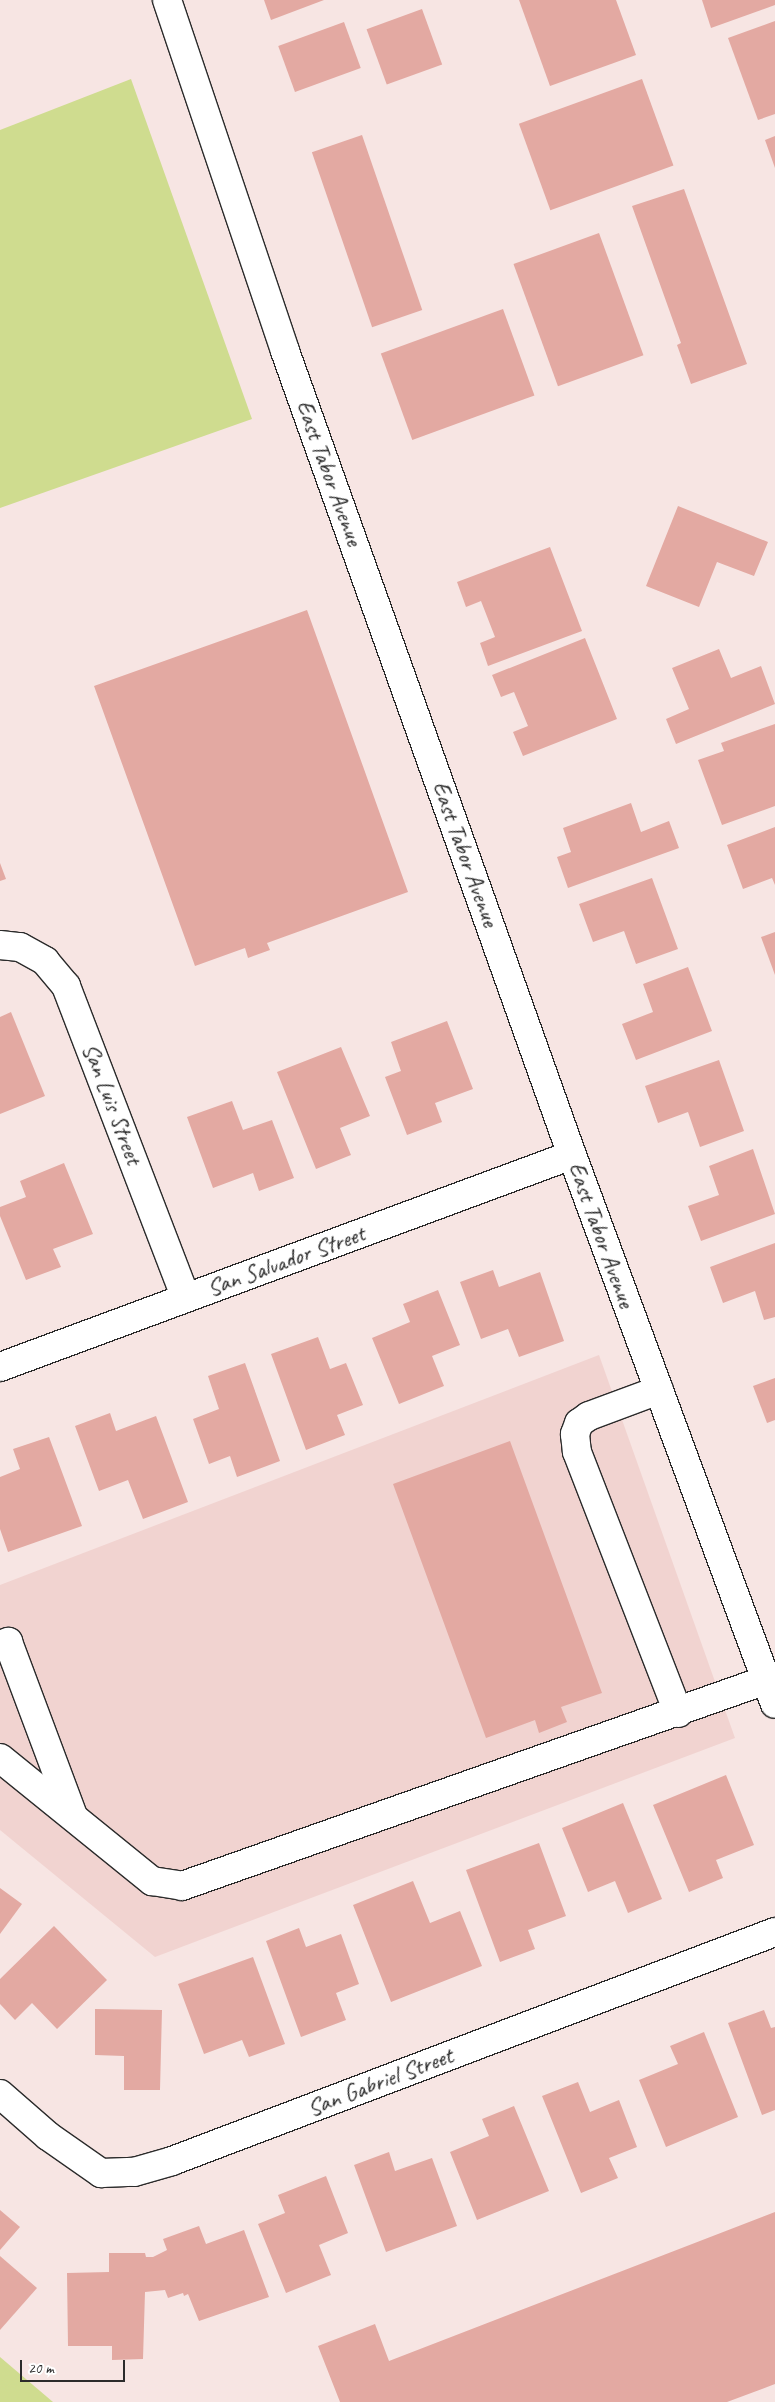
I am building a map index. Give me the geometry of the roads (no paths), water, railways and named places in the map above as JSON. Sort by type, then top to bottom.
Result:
[{"type":"street","name":"East Tabor Avenue","points":[[167,0],[285,351],[572,1155],[771,1692]]},
{"type":"street","name":"San Luis Street","points":[[0,945],[20,947],[45,960],[66,986],[186,1298]]},
{"type":"street","name":"San Salvador Street","points":[[0,1368],[572,1155]]},
{"type":"street","points":[[658,1390],[590,1416],[579,1423],[575,1434],[578,1452],[678,1712]]},
{"type":"street","points":[[0,1645],[8,1642],[74,1817]]},
{"type":"street","points":[[0,1758],[152,1881],[182,1886],[678,1712],[771,1692]]},
{"type":"street","name":"San Gabriel Street","points":[[0,2094],[48,2136],[101,2173],[134,2172],[181,2158],[775,1932]]}]
